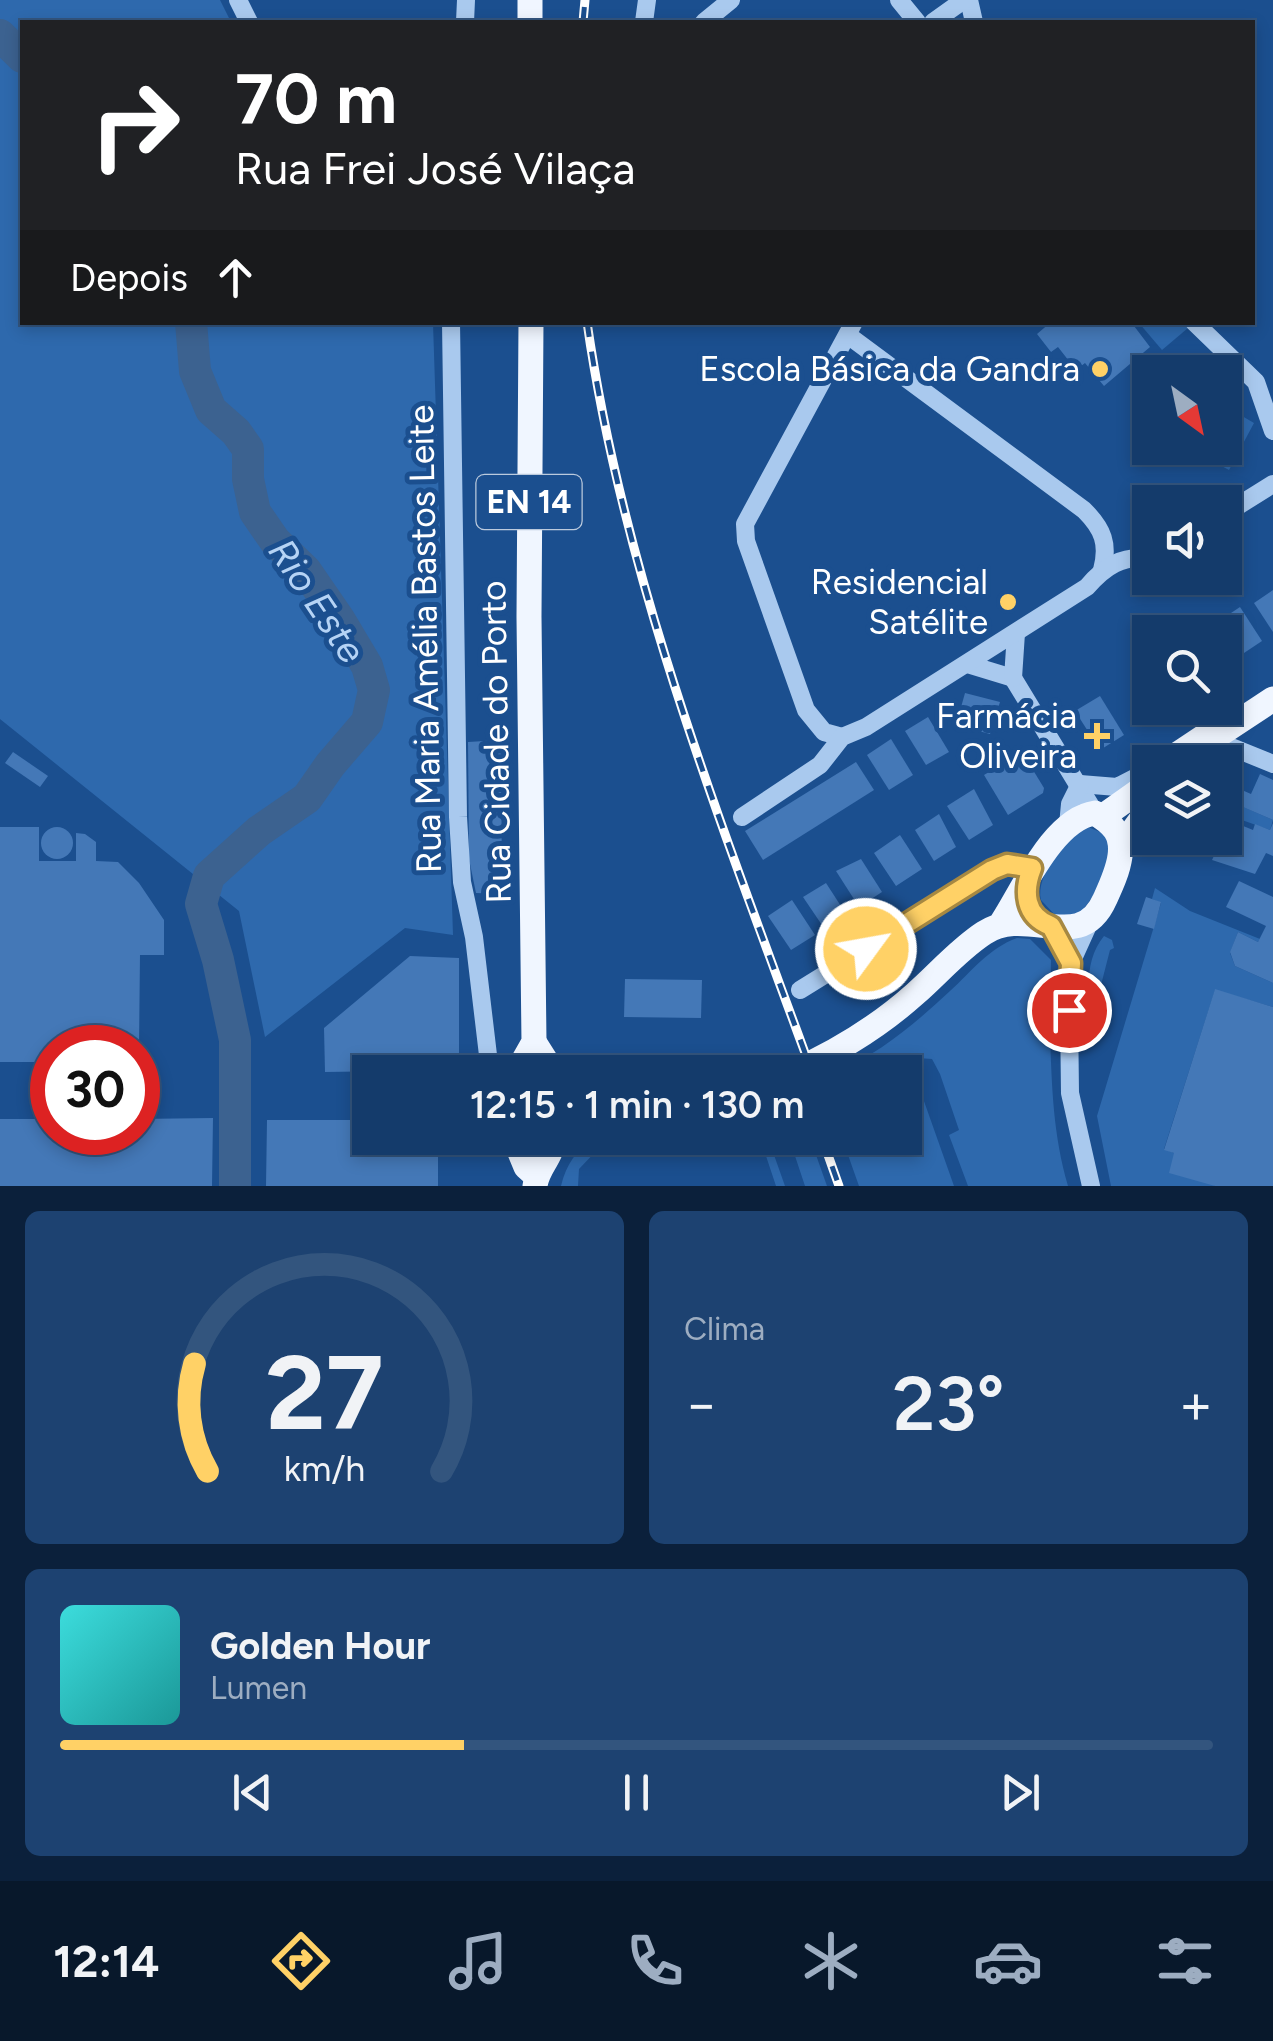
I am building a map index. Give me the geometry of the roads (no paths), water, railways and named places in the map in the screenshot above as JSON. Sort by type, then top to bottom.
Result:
[{"type":"main road","name":"Rua Cidade do Porto","points":[[532,325],[528,600],[534,1042]]},
{"type":"main road","points":[[1210,745],[1273,699]]},
{"type":"main road","points":[[1191,745],[1204,736],[1220,734]]},
{"type":"main road","points":[[828,1055],[878,1024],[966,946],[1002,922],[1028,877],[1068,825],[1078,818],[1099,815],[1132,794]]},
{"type":"main road","points":[[1002,922],[1076,928],[1099,912],[1119,863],[1121,847],[1114,826],[1099,815]]},
{"type":"main road","points":[[1121,847],[1132,831]]},
{"type":"main road","points":[[1028,877],[1026,901],[1047,924]]},
{"type":"main road","points":[[527,1055],[534,1042],[542,1055]]},
{"type":"main road","points":[[521,1155],[536,1181],[550,1155]]},
{"type":"street","points":[[706,20],[731,0]]},
{"type":"street","points":[[900,0],[915,20]]},
{"type":"street","points":[[936,20],[967,0]]},
{"type":"street","name":"Rua Maria Amélia Bastos Leite","points":[[450,325],[458,816],[462,882],[474,937],[488,1055]]},
{"type":"street","points":[[1197,325],[1256,382],[1273,431]]},
{"type":"street","points":[[842,737],[824,732],[806,710],[745,533],[753,505],[851,329],[1084,510],[1104,536],[1107,550],[1102,570]]},
{"type":"street","points":[[1242,503],[1273,484]]},
{"type":"street","points":[[742,818],[820,765],[842,737],[1016,633],[1087,587],[1102,570],[1132,557]]},
{"type":"street","points":[[1016,633],[1013,678],[1099,815]]},
{"type":"street","points":[[967,664],[1013,678]]},
{"type":"street","points":[[1220,734],[1229,746],[1272,761]]},
{"type":"street","points":[[1080,784],[1117,786],[1132,779]]},
{"type":"street","points":[[1068,825],[1070,804],[1080,784]]},
{"type":"street","points":[[800,990],[992,870],[1007,864],[1028,877]]},
{"type":"street","points":[[1090,921],[1071,963],[1070,1093],[1091,1186]]},
{"type":"street","points":[[1047,924],[1071,963]]},
{"type":"waterway","name":"Rio Este","points":[[0,35],[20,55]]},
{"type":"waterway","name":"Rio Este","points":[[191,325],[195,371],[211,410],[248,449],[248,479],[255,512],[275,541],[306,571],[339,619],[367,666],[374,690],[367,722],[307,798],[259,831],[209,876],[201,904],[235,1040],[235,1186]]},
{"type":"railway","points":[[583,20],[585,0]]},
{"type":"railway","points":[[588,325],[625,514],[651,609],[711,796],[806,1055]]},
{"type":"railway","points":[[828,1155],[839,1186]]},
{"type":"place","name":"Escola Básica da Gandra","points":[[1100,369]]},
{"type":"place","name":"Residencial Satélite","points":[[1008,602]]},
{"type":"place","name":"Farmácia Oliveira","points":[[1097,736]]}]
